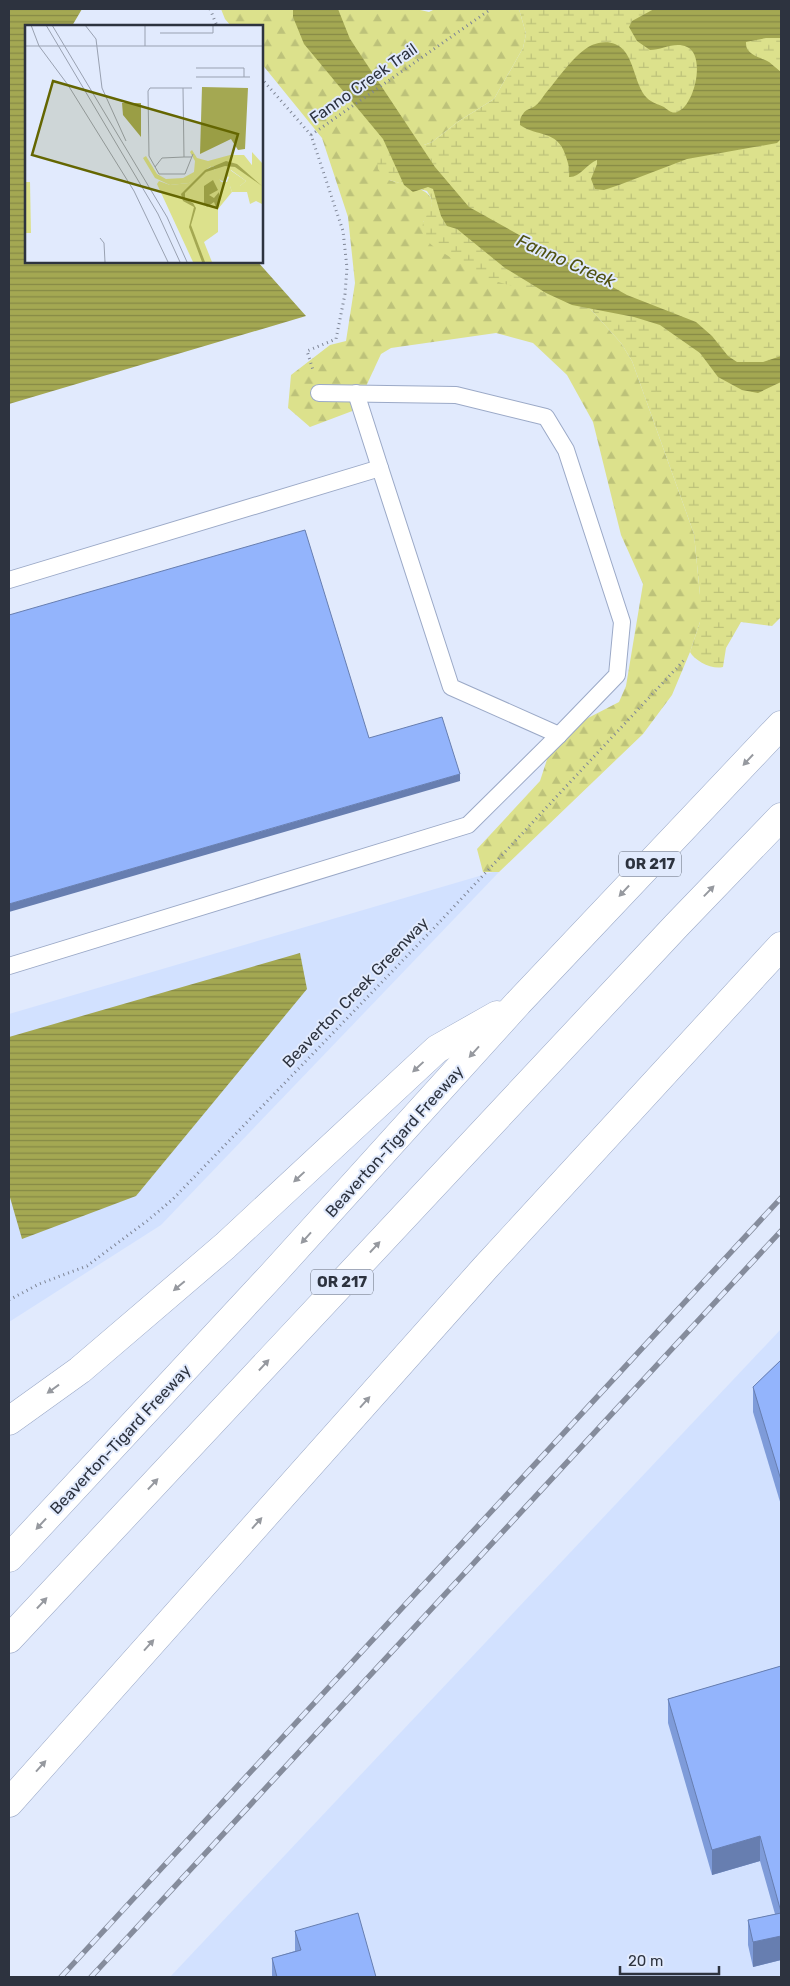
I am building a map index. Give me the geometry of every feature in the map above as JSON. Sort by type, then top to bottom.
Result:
[{"type":"highway","name":"Beaverton-Tigard Freeway","points":[[9,1558],[271,1276],[518,1003],[781,725]]},
{"type":"highway","name":"OR 217","points":[[9,1638],[655,948],[781,817]]},
{"type":"highway","points":[[9,1803],[485,1268],[781,946]]},
{"type":"highway","points":[[9,1420],[80,1370],[225,1246],[437,1049],[518,1003]]},
{"type":"lane","points":[[9,966],[468,826],[617,675],[622,622],[566,450],[546,417],[456,395],[319,393]]},
{"type":"lane","points":[[356,393],[451,687],[559,735]]},
{"type":"lane","points":[[9,580],[380,468]]},
{"type":"path","points":[[210,9],[217,25]]},
{"type":"path","name":"Fanno Creek Trail","points":[[262,79],[311,135],[491,9]]},
{"type":"path","points":[[311,135],[343,231],[347,268],[344,302],[336,339],[308,351],[319,393]]},
{"type":"path","name":"Beaverton Creek Greenway","points":[[9,1300],[38,1284],[87,1266],[147,1221],[172,1199],[434,928],[686,658]]},
{"type":"shaded area","points":[[9,9],[82,9],[73,25],[25,25],[25,262],[258,262],[306,316],[9,404]]},
{"type":"shaded area","points":[[293,9],[338,9],[350,39],[435,167],[469,207],[627,295],[696,322],[712,336],[728,356],[737,362],[763,362],[781,356],[781,382],[758,393],[742,390],[718,377],[700,353],[660,325],[634,317],[572,305],[546,293],[505,268],[457,229],[447,226],[441,216],[433,189],[428,187],[413,192],[404,185],[383,139],[304,44],[293,17]]},
{"type":"shaded area","points":[[654,9],[781,9],[781,38],[766,38],[746,42],[746,46],[750,53],[769,62],[781,72],[781,139],[777,143],[687,159],[604,190],[595,189],[591,179],[597,160],[580,173],[569,177],[568,162],[557,141],[552,137],[526,129],[520,125],[521,118],[526,111],[538,103],[579,54],[592,45],[604,42],[615,44],[622,48],[630,61],[642,92],[649,100],[673,112],[683,108],[689,100],[696,80],[696,60],[693,52],[682,45],[650,50],[637,41],[629,27],[632,21]]},
{"type":"shaded area","points":[[493,872],[499,872],[161,1225],[9,1322],[9,1014]]},
{"type":"shaded area","points":[[300,953],[307,989],[136,1196],[22,1239],[9,1194],[9,1037]]},
{"type":"shaded area","points":[[781,1329],[781,1977],[170,1977]]},
{"type":"green space","points":[[221,9],[416,9],[429,12],[435,9],[519,9],[526,34],[523,48],[494,99],[459,121],[432,142],[424,145],[411,145],[389,180],[417,188],[430,196],[432,203],[430,211],[423,222],[546,293],[584,302],[621,343],[632,361],[694,534],[700,595],[700,622],[672,695],[643,734],[499,872],[483,872],[477,849],[540,781],[555,735],[619,702],[626,686],[643,584],[621,535],[593,422],[567,375],[533,343],[496,333],[391,348],[381,354],[355,410],[310,427],[288,408],[291,375],[330,345],[346,341],[355,283],[348,217],[322,138],[262,64],[262,25],[230,25]]},
{"type":"green space","points":[[519,9],[781,9],[781,617],[772,626],[741,622],[726,648],[723,667],[719,668],[704,664],[690,652],[700,622],[700,595],[694,534],[632,361],[621,343],[584,302],[483,278],[434,247],[426,240],[422,231],[423,222],[432,205],[427,191],[389,180],[378,169],[377,160],[382,152],[387,149],[424,145],[432,142],[459,121],[494,99],[523,48],[526,34]]},
{"type":"building","points":[[305,530],[369,738],[442,717],[460,774],[9,904],[9,615]]},
{"type":"building","points":[[781,1360],[781,1480],[753,1387]]},
{"type":"building","points":[[781,1666],[781,1912],[760,1836],[712,1850],[668,1699]]},
{"type":"building","points":[[358,1913],[376,1977],[277,1977],[272,1958],[301,1950],[295,1931]]},
{"type":"building","points":[[781,1913],[781,1936],[753,1942],[748,1920]]},
{"type":"railway","points":[[61,1977],[781,1198]]},
{"type":"railway","points":[[91,1977],[781,1231]]},
{"type":"water label","name":"Fanno Creek","points":[[566,261]]}]
